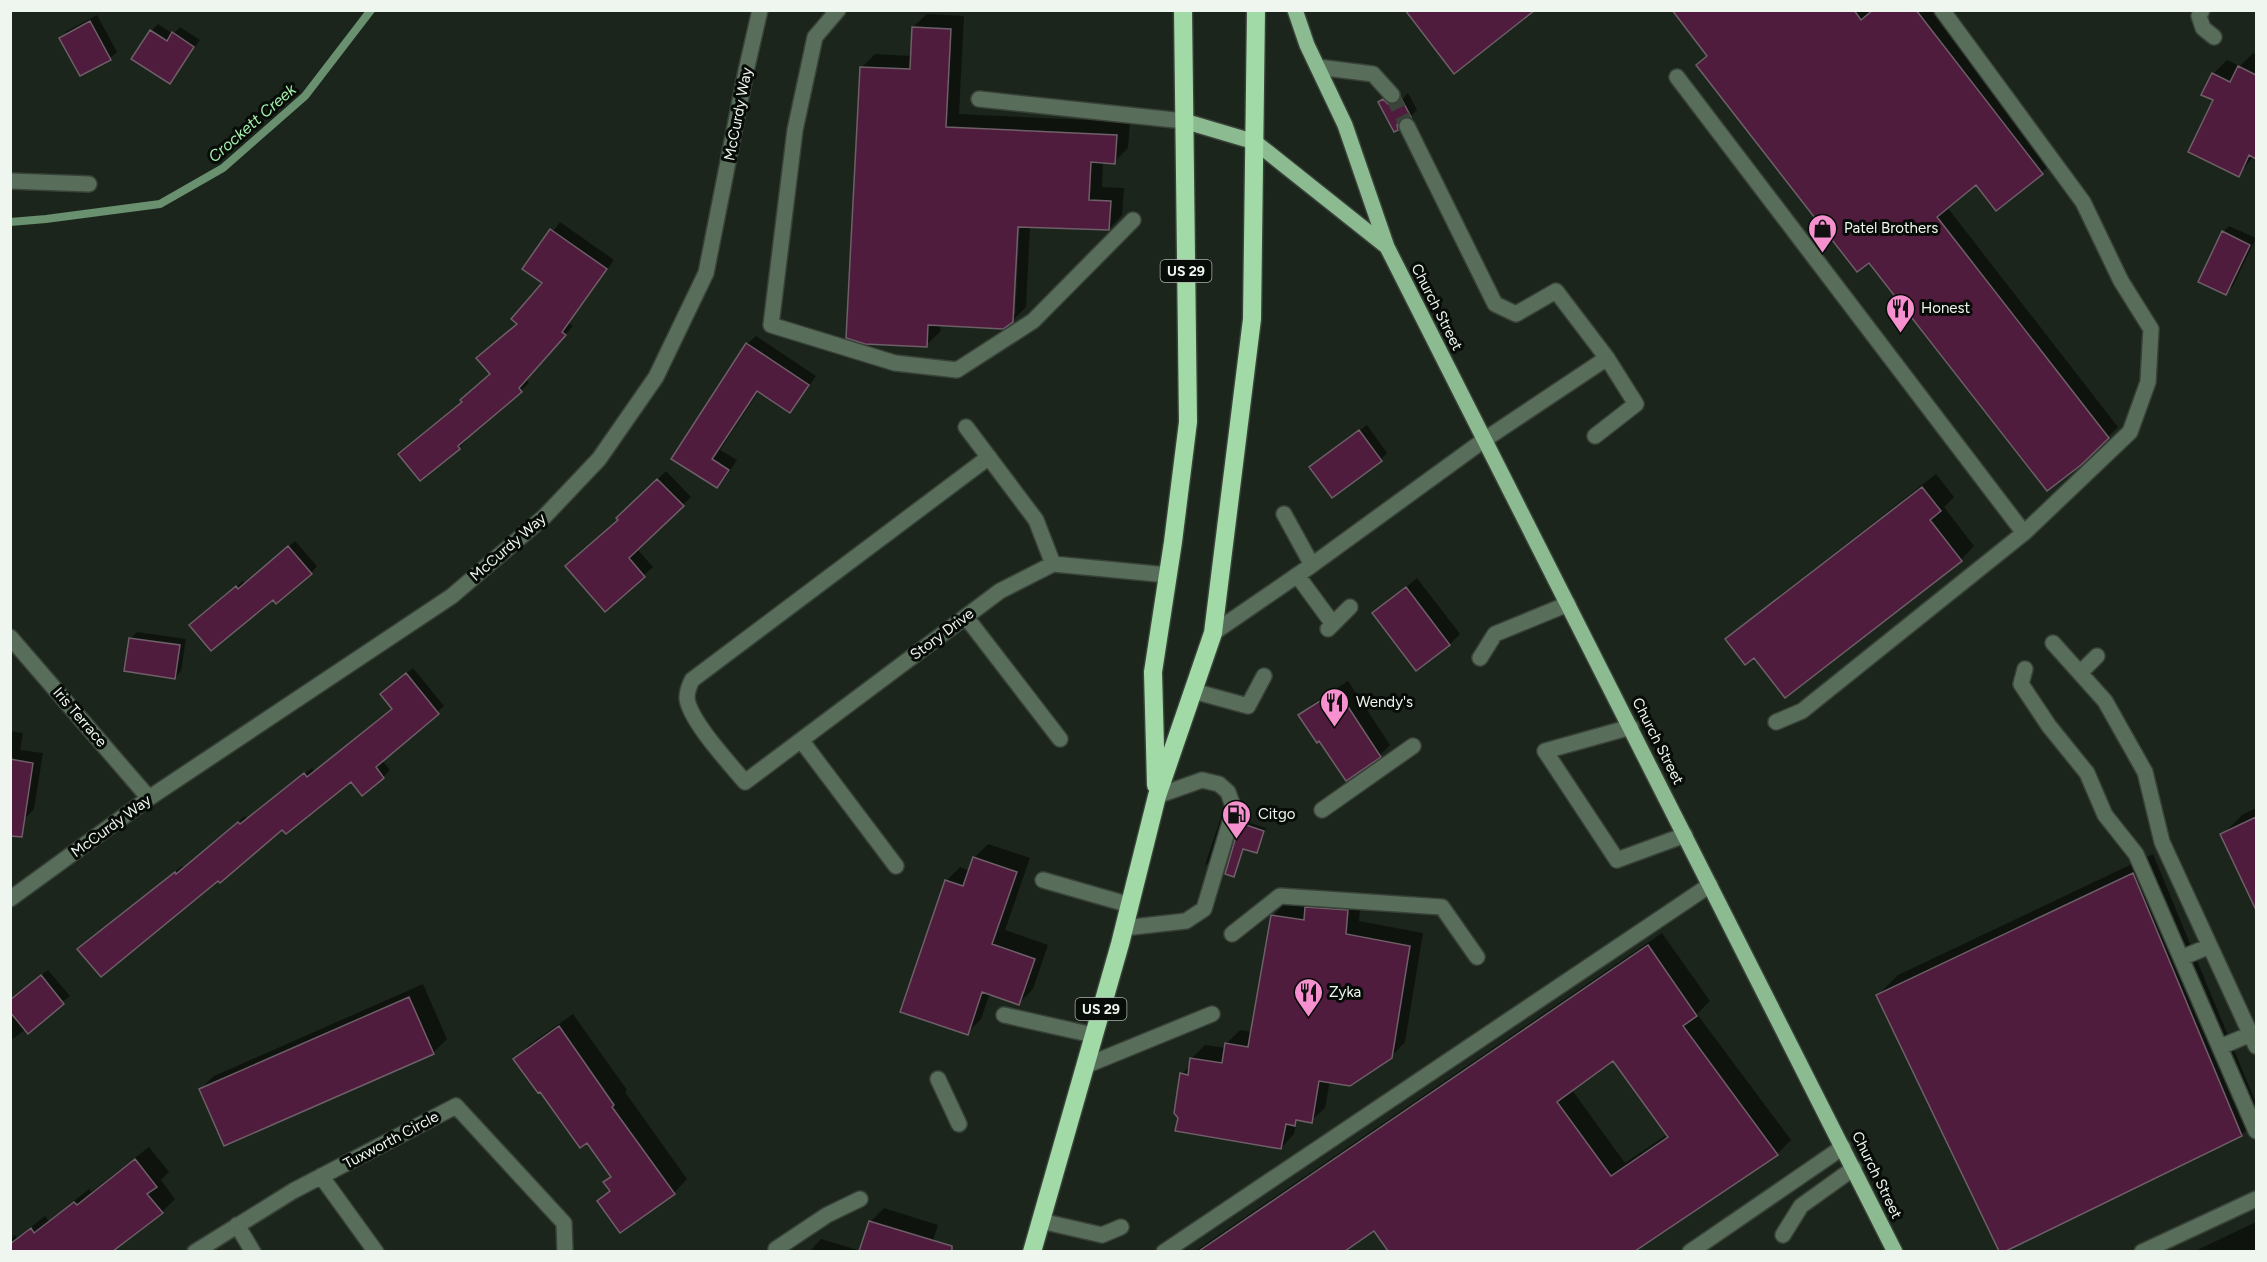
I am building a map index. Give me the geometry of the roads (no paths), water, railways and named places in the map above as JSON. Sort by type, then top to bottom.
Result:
[{"type":"highway","name":"US 29","points":[[1157,796],[1153,672],[1188,422],[1183,10]]},
{"type":"highway","name":"US 29","points":[[1032,1251],[1124,928],[1157,796],[1213,633],[1252,319],[1256,10]]},
{"type":"main road","name":"Church Street","points":[[1295,10],[1345,125],[1387,247],[1895,1251]]},
{"type":"main road","name":"Church Street","points":[[1184,121],[1255,142],[1387,247]]},
{"type":"street","name":"McCurdy Way","points":[[10,899],[149,798],[452,596],[545,516],[599,459],[656,377],[706,273],[760,10]]},
{"type":"street","points":[[838,10],[815,37],[795,130],[771,326],[895,363],[957,370],[1033,321],[1133,220]]},
{"type":"street","points":[[1776,722],[1802,711],[2024,532],[2130,432],[2148,382],[2151,329],[2121,281],[2083,202],[1942,10]]},
{"type":"street","points":[[2202,10],[2199,16],[2203,28],[2214,37]]},
{"type":"street","points":[[1318,67],[1373,74],[1392,95]]},
{"type":"street","points":[[1677,77],[2024,532]]},
{"type":"street","points":[[979,99],[1184,121]]},
{"type":"street","points":[[1407,126],[1495,304],[1516,314],[1556,291],[1607,358],[1636,404],[1595,436]]},
{"type":"street","points":[[10,181],[89,184]]},
{"type":"street","points":[[1213,633],[1312,565],[1484,440],[1607,358]]},
{"type":"street","points":[[966,427],[1036,520],[1053,564],[1168,575]]},
{"type":"street","name":"Story Drive","points":[[989,457],[692,680],[688,688],[687,700],[694,718],[745,782],[1000,591],[1053,564]]},
{"type":"street","points":[[1284,514],[1312,565]]},
{"type":"street","points":[[1297,575],[1331,626],[1350,607]]},
{"type":"street","points":[[1480,658],[1495,634],[1569,604]]},
{"type":"street","points":[[966,616],[1060,740]]},
{"type":"street","name":"Iris Terrace","points":[[10,637],[149,798]]},
{"type":"street","points":[[2053,643],[2105,701],[2145,772],[2162,842],[2254,1040],[2220,1047]]},
{"type":"street","points":[[2080,673],[2097,656]]},
{"type":"street","points":[[2025,669],[2022,684],[2049,726],[2087,773],[2105,814],[2136,854],[2256,1131]]},
{"type":"street","points":[[1193,691],[1248,706],[1264,676]]},
{"type":"street","points":[[1631,727],[1545,751],[1617,860],[1685,835]]},
{"type":"street","points":[[801,740],[896,866]]},
{"type":"street","points":[[1322,810],[1413,746]]},
{"type":"street","points":[[1124,928],[1186,921],[1204,909],[1234,809],[1228,792],[1219,784],[1202,780],[1157,796]]},
{"type":"street","points":[[2136,854],[2162,842]]},
{"type":"street","points":[[1043,880],[1130,905]]},
{"type":"street","points":[[1164,1251],[1710,885]]},
{"type":"street","points":[[1232,934],[1280,896],[1442,907],[1477,957]]},
{"type":"street","points":[[2181,958],[2210,946]]},
{"type":"street","points":[[1085,1066],[1212,1014]]},
{"type":"street","points":[[1004,1016],[1094,1035]]},
{"type":"street","points":[[938,1079],[959,1124]]},
{"type":"street","name":"Tuxworth Circle","points":[[195,1251],[321,1176],[456,1106],[564,1223],[565,1251]]},
{"type":"street","points":[[1690,1251],[1843,1147]]},
{"type":"street","points":[[1783,1235],[1801,1206],[1854,1168]]},
{"type":"street","points":[[321,1176],[376,1251]]},
{"type":"street","points":[[776,1249],[827,1215],[860,1199]]},
{"type":"street","points":[[2142,1251],[2256,1200]]},
{"type":"street","points":[[1041,1221],[1102,1235],[1121,1227]]},
{"type":"street","points":[[237,1225],[253,1251]]},
{"type":"waterway","name":"Crockett Creek","points":[[10,222],[160,204],[223,168],[305,96],[371,10]]},
{"type":"tunnel","points":[[1392,95],[1407,126]]},
{"type":"place","name":"Patel Brothers","points":[[1823,254]]},
{"type":"place","name":"Honest","points":[[1900,334]]},
{"type":"place","name":"Wendy's","points":[[1335,728]]},
{"type":"place","name":"Citgo","points":[[1237,840]]},
{"type":"place","name":"Zyka","points":[[1308,1018]]}]
